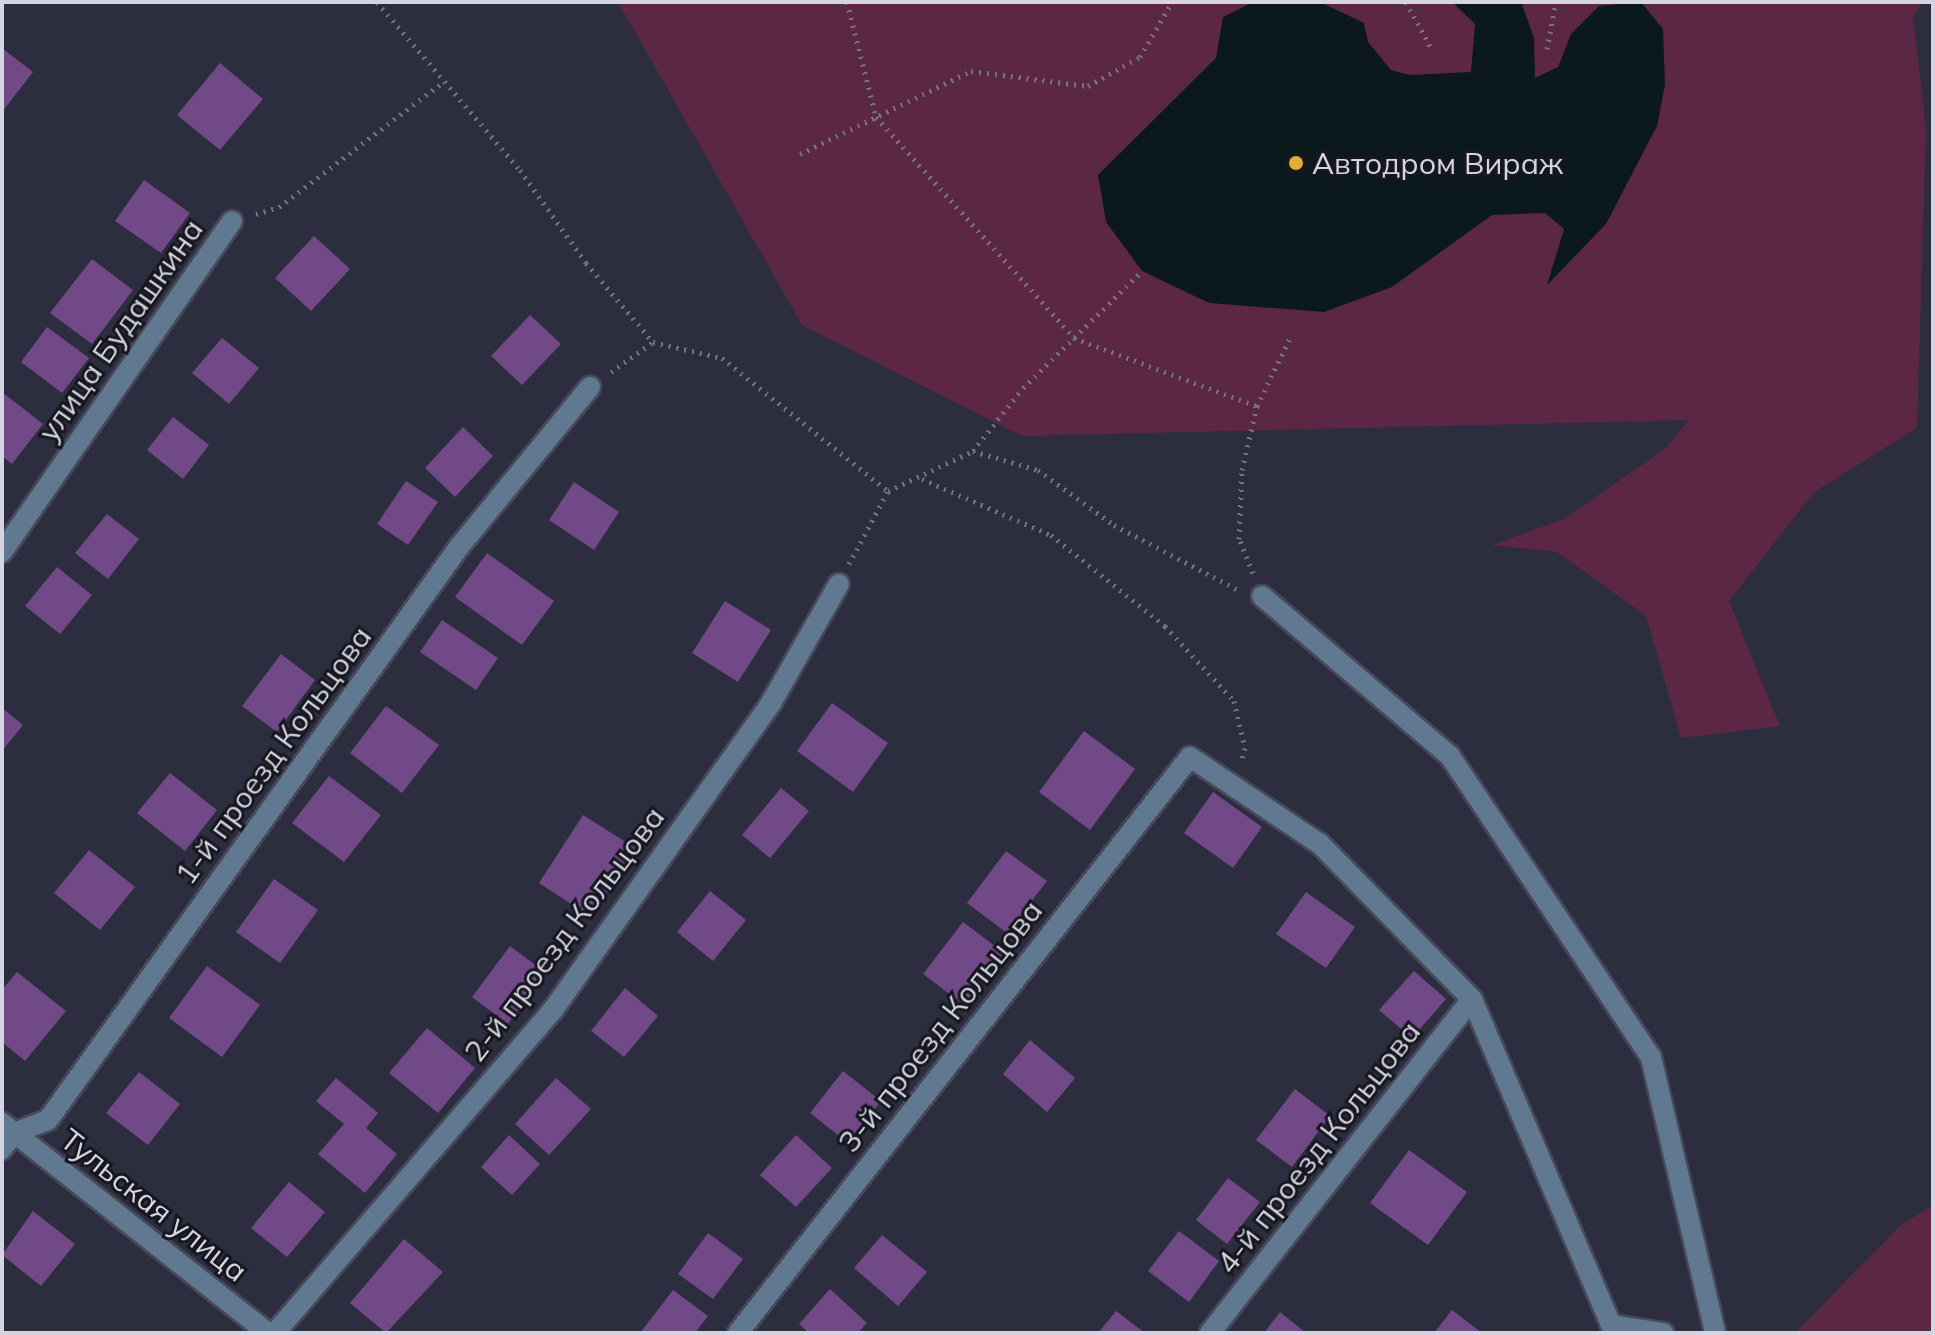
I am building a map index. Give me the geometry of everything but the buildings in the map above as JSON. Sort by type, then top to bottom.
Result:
[{"type":"street","name":"улица Будашкина","points":[[2,552],[232,221]]},
{"type":"street","name":"1-й проезд Кольцова","points":[[6,1135],[48,1120],[459,547],[590,387]]},
{"type":"street","name":"2-й проезд Кольцова","points":[[275,1333],[553,1010],[771,703],[839,584]]},
{"type":"street","points":[[1262,596],[1450,756],[1651,1057],[1715,1333]]},
{"type":"street","name":"3-й проезд Кольцова","points":[[738,1333],[1190,757],[1235,787]]},
{"type":"street","points":[[1235,787],[1320,844],[1472,999],[1611,1325],[1663,1333]]},
{"type":"street","name":"4-й проезд Кольцова","points":[[1210,1333],[1472,999]]},
{"type":"street","name":"Тульская улица","points":[[6,1135],[268,1333]]},
{"type":"path","points":[[377,2],[653,342],[722,358],[888,491]]},
{"type":"path","points":[[847,2],[876,117],[1074,338],[1257,406]]},
{"type":"path","points":[[800,154],[971,71],[1088,86],[1140,57],[1172,2]]},
{"type":"path","points":[[1406,2],[1432,50]]},
{"type":"path","points":[[1547,49],[1556,2]]},
{"type":"path","points":[[232,221],[279,207],[443,82]]},
{"type":"path","points":[[839,584],[888,491],[922,479],[973,451],[1023,388],[1142,271]]},
{"type":"path","points":[[1262,596],[1239,539],[1242,470],[1257,406],[1290,338]]},
{"type":"path","points":[[590,387],[653,342]]},
{"type":"path","points":[[973,451],[1038,470],[1173,560],[1233,589],[1262,596]]},
{"type":"path","points":[[922,479],[1051,535],[1165,626],[1234,701],[1245,748],[1235,787]]},
{"type":"shaded area","name":"Автодром Вираж","points":[[618,2],[1922,2],[1913,18],[1926,128],[1917,428],[1814,492],[1729,601],[1780,726],[1681,738],[1646,616],[1557,552],[1492,545],[1564,519],[1666,448],[1689,420],[1022,436],[802,325]]},
{"type":"shaded area","points":[[1253,2],[1320,2],[1364,23],[1368,42],[1391,70],[1410,75],[1471,72],[1475,24],[1452,2],[1521,2],[1534,38],[1535,78],[1558,67],[1571,34],[1599,6],[1641,2],[1663,29],[1665,85],[1657,126],[1606,224],[1547,285],[1564,229],[1545,213],[1492,215],[1392,287],[1324,312],[1209,303],[1142,271],[1106,222],[1098,175],[1216,58],[1223,17]]},
{"type":"shaded area","points":[[1933,1205],[1933,1333],[1795,1333],[1901,1225]]},
{"type":"place","name":"Автодром Вираж","points":[[1296,163]]}]
